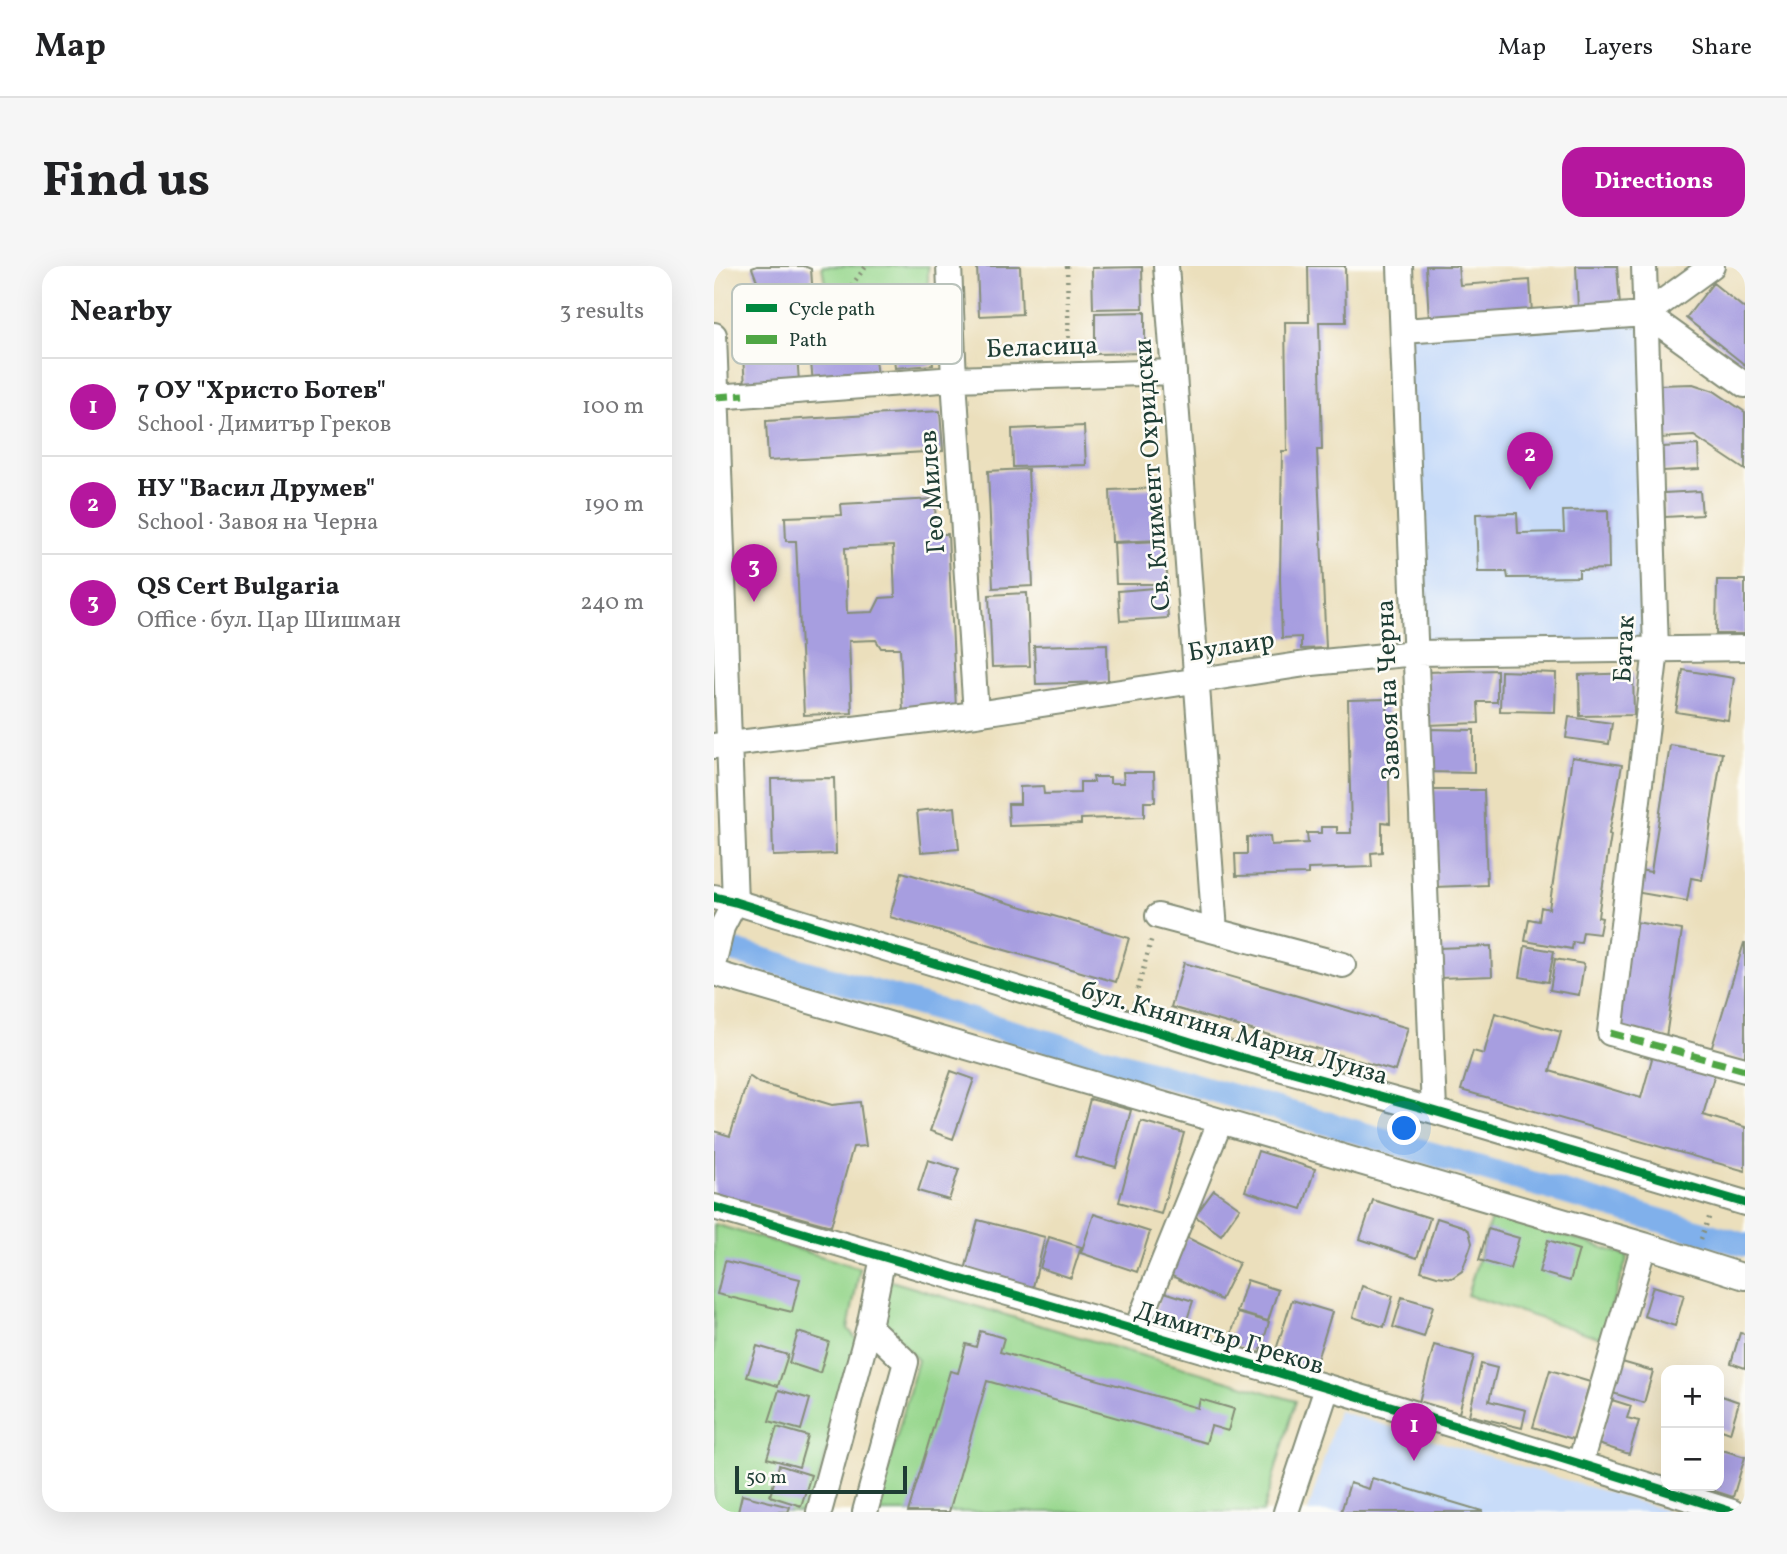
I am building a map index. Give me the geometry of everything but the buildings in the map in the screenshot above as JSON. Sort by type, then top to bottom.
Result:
[{"type":"street","name":"Гео Милев","points":[[949,266],[950,284]]},
{"type":"street","name":"Св. Климент Охридски","points":[[1166,266],[1215,931]]},
{"type":"street","name":"Завоя на Черна","points":[[1400,266],[1434,1111]]},
{"type":"street","name":"Батак","points":[[1644,266],[1656,650],[1611,1033],[1745,1070]]},
{"type":"street","points":[[1403,331],[1646,314],[1712,266]]},
{"type":"street","points":[[1646,314],[1745,385]]},
{"type":"street","points":[[714,335],[721,746],[721,909],[714,961]]},
{"type":"street","name":"Гео Милев","points":[[953,364],[976,714]]},
{"type":"street","name":"Беласица","points":[[716,397],[954,379],[1174,372]]},
{"type":"street","name":"Булаир","points":[[721,746],[976,714],[1312,663],[1416,653],[1745,648]]},
{"type":"street","name":"бул. Княгиня Мария Луиза","points":[[721,909],[1128,1023],[1745,1203]]},
{"type":"street","points":[[1158,916],[1343,965]]},
{"type":"street","points":[[714,973],[1745,1277]]},
{"type":"street","points":[[1136,1331],[1220,1122]]},
{"type":"street","name":"Димитър Греков","points":[[714,1208],[1580,1463],[1733,1512]]},
{"type":"street","points":[[1580,1463],[1643,1245]]},
{"type":"street","points":[[819,1512],[869,1327],[883,1257]]},
{"type":"street","points":[[866,1512],[906,1362],[869,1327]]},
{"type":"street","points":[[1286,1512],[1327,1388]]},
{"type":"street","points":[[1733,1512],[1745,1506]]},
{"type":"path","points":[[853,284],[866,266]]},
{"type":"path","points":[[1067,266],[1069,375]]},
{"type":"path","points":[[714,341],[732,340]]},
{"type":"path","points":[[1128,1023],[1158,916]]},
{"type":"path","points":[[1701,1241],[1707,1222]]},
{"type":"shaded area","points":[[1646,314],[1656,650],[1416,653],[1403,331]]},
{"type":"shaded area","points":[[1338,1411],[1672,1512],[1308,1512]]},
{"type":"green space","points":[[822,266],[928,266],[928,284],[825,284]]},
{"type":"green space","points":[[1493,1212],[1628,1256],[1601,1338],[1467,1295]]},
{"type":"green space","points":[[714,1224],[860,1268],[848,1329],[859,1342],[809,1512],[714,1512]]},
{"type":"green space","points":[[884,1279],[1296,1401],[1263,1512],[876,1512],[918,1360],[883,1323]]},
{"type":"waterway","points":[[714,945],[1745,1245]]},
{"type":"marked path","points":[[716,397],[744,395]]},
{"type":"marked path","points":[[1610,1033],[1745,1070]]},
{"type":"cycle path","points":[[714,897],[1243,1058],[1745,1203]]},
{"type":"cycle path","points":[[714,1207],[1351,1394],[1732,1512]]},
{"type":"place","name":"НУ \"Васил Друмев\"","points":[[1530,490]]},
{"type":"place","name":"QS Cert Bulgaria","points":[[754,602]]},
{"type":"place","name":"7 ОУ \"Христо Ботев\"","points":[[1414,1461]]}]
